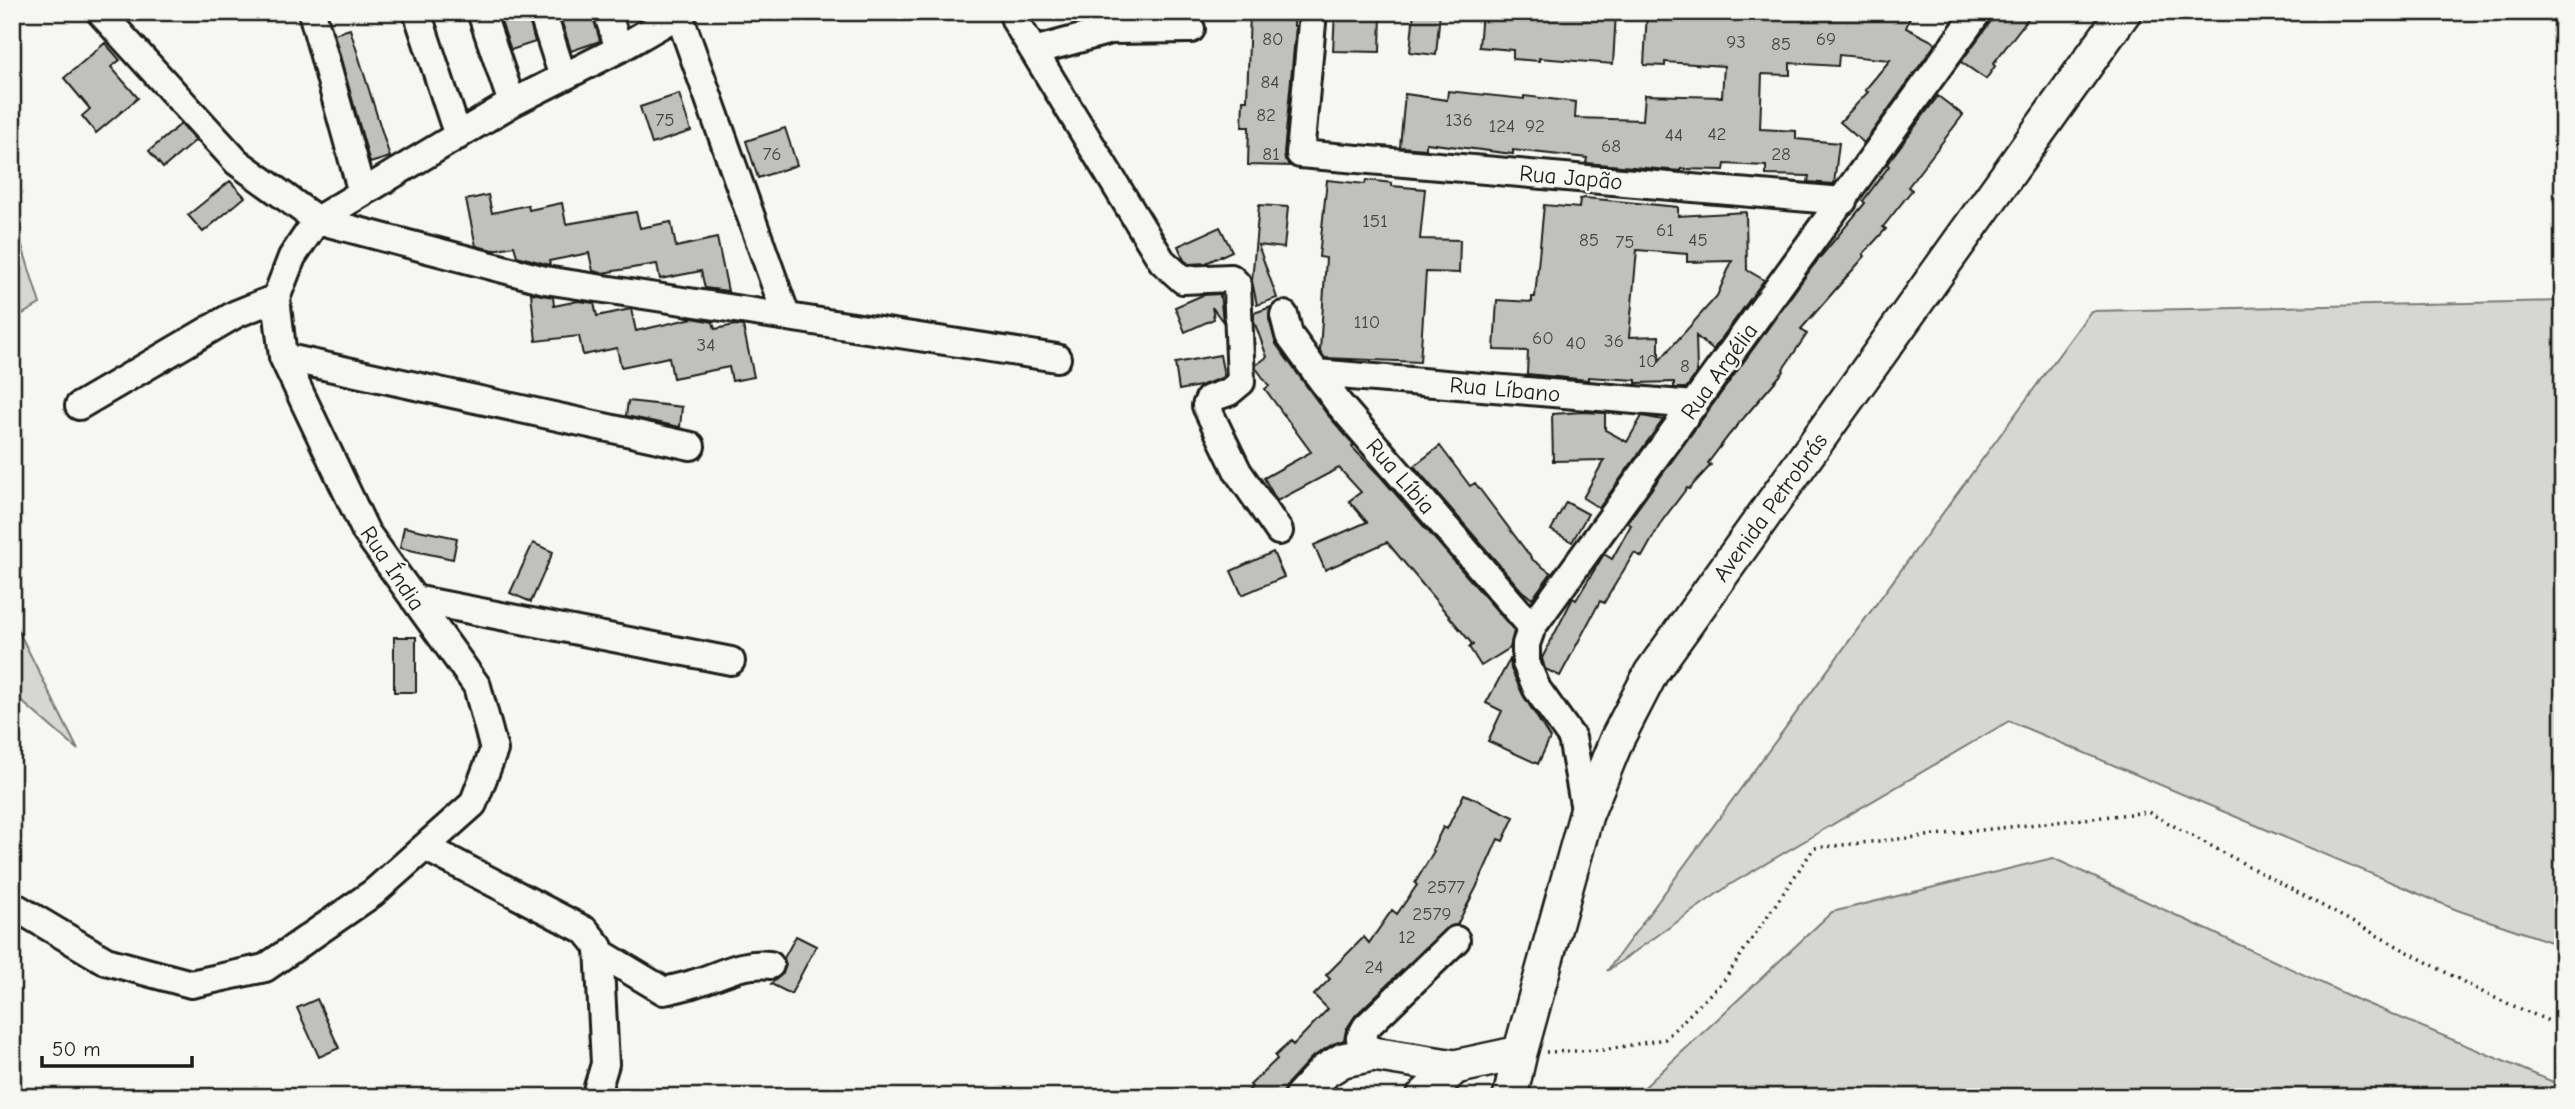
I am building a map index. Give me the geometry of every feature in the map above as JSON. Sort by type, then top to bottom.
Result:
[{"type":"main road","name":"Avenida Petrobrás","points":[[1510,1097],[1586,815],[1617,739],[1651,673],[2124,12]]},
{"type":"main road","points":[[1301,1097],[1325,1072],[1343,1060],[1373,1054],[1455,1067],[1520,1053]]},
{"type":"main road","points":[[1423,1097],[1455,1067]]},
{"type":"street","points":[[100,12],[237,162],[317,220],[545,281],[786,315],[1057,358]]},
{"type":"street","points":[[312,12],[362,193]]},
{"type":"street","points":[[417,12],[458,136]]},
{"type":"street","points":[[481,12],[512,103]]},
{"type":"street","points":[[542,12],[563,78]]},
{"type":"street","points":[[607,12],[619,49]]},
{"type":"street","points":[[1012,12],[1162,261],[1183,281],[1231,278],[1237,284],[1241,382],[1229,392],[1209,399],[1206,406],[1238,472],[1279,531]]},
{"type":"street","name":"Rua Japão","points":[[1313,12],[1300,154],[1843,201]]},
{"type":"street","name":"Rua Argélia","points":[[1586,815],[1572,738],[1537,689],[1526,663],[1526,644],[1532,627],[1978,12]]},
{"type":"street","points":[[680,13],[786,315]]},
{"type":"street","name":"Rua Índia","points":[[12,905],[106,961],[191,984],[265,968],[373,893],[473,804],[494,750],[477,686],[366,532],[283,358],[276,298],[292,257],[317,220],[512,103],[619,49],[680,13]]},
{"type":"street","points":[[1034,51],[1111,30],[1191,29]]},
{"type":"street","points":[[79,406],[236,314],[276,298]]},
{"type":"street","name":"Rua Líbia","points":[[1284,315],[1289,335],[1339,404],[1532,627]]},
{"type":"street","points":[[283,358],[691,446]]},
{"type":"street","name":"Rua Líbano","points":[[1316,373],[1694,405]]},
{"type":"street","points":[[414,599],[731,661]]},
{"type":"street","points":[[1572,738],[1617,739]]},
{"type":"street","points":[[425,847],[586,931],[599,947],[605,1064],[596,1097]]},
{"type":"street","points":[[1373,1054],[1360,1038],[1366,1027],[1456,940]]},
{"type":"street","points":[[599,952],[664,991],[694,984],[724,971],[761,963],[770,965]]},
{"type":"path","points":[[1520,1053],[1603,1050],[1665,1039],[1724,980],[1814,848],[2148,812],[2486,995],[2563,1027]]},
{"type":"shaded area","points":[[12,232],[18,233],[40,304],[12,320]]},
{"type":"shaded area","points":[[2563,301],[2563,946],[2457,910],[2009,721],[1731,884],[1607,971],[2091,311]]},
{"type":"shaded area","points":[[12,630],[18,630],[78,750],[12,693]]},
{"type":"shaded area","points":[[2053,858],[2358,1000],[2563,1086],[2563,1097],[1634,1097],[1832,912]]},
{"type":"building","points":[[527,12],[535,42],[511,50],[498,13]]},
{"type":"building","points":[[592,12],[600,41],[571,51],[559,13]]},
{"type":"building","points":[[1250,12],[1294,12],[1296,26],[1284,153],[1290,166],[1248,165],[1249,127],[1242,127],[1243,100],[1247,100]]},
{"type":"building","points":[[1335,12],[1381,12],[1380,52],[1333,51]]},
{"type":"building","points":[[1414,12],[1440,12],[1436,55],[1410,52]]},
{"type":"building","points":[[1482,12],[1616,12],[1613,64],[1539,58],[1539,61],[1513,59],[1513,50],[1479,47]]},
{"type":"building","points":[[1647,12],[1912,12],[1906,28],[1936,43],[1864,143],[1840,122],[1868,92],[1865,90],[1890,60],[1839,55],[1838,66],[1790,63],[1790,75],[1762,74],[1760,129],[1796,131],[1796,139],[1839,143],[1834,184],[1808,182],[1809,176],[1766,175],[1766,166],[1725,164],[1724,170],[1681,171],[1586,163],[1587,158],[1513,150],[1513,154],[1426,143],[1426,149],[1400,147],[1405,94],[1447,100],[1448,91],[1524,99],[1524,96],[1576,102],[1575,118],[1643,120],[1645,95],[1722,97],[1724,66],[1665,62],[1665,66],[1644,65]]},
{"type":"building","points":[[1994,12],[2033,12],[1993,64],[1995,66],[1986,79],[1961,62],[1991,21]]},
{"type":"building","points":[[350,29],[390,157],[370,163],[334,34]]},
{"type":"building","points":[[105,43],[120,60],[111,67],[138,98],[96,133],[82,116],[90,109],[64,78]]},
{"type":"building","points":[[679,94],[691,131],[652,144],[640,107]]},
{"type":"building","points":[[1938,96],[1963,115],[1908,187],[1912,190],[1883,227],[1886,229],[1801,329],[1807,334],[1784,371],[1729,435],[1708,463],[1711,465],[1689,489],[1687,488],[1662,521],[1642,557],[1634,553],[1604,603],[1600,601],[1560,676],[1545,669],[1542,658],[1573,598],[1576,600],[1604,554],[1612,559],[1631,525],[1627,523],[1813,266],[1865,203],[1863,201],[1889,166],[1887,164]]},
{"type":"building","points":[[181,124],[196,140],[163,168],[149,151]]},
{"type":"building","points":[[785,128],[797,165],[758,178],[746,141]]},
{"type":"building","points":[[1327,180],[1365,184],[1366,180],[1425,189],[1420,239],[1460,240],[1459,273],[1426,272],[1420,362],[1325,358],[1320,351],[1326,258],[1319,257]]},
{"type":"building","points":[[230,181],[245,197],[203,232],[188,215]]},
{"type":"building","points":[[488,195],[492,213],[528,205],[529,210],[562,203],[566,224],[636,212],[640,228],[671,222],[676,247],[717,238],[728,291],[705,288],[701,271],[660,279],[657,264],[602,273],[593,271],[589,253],[549,261],[550,265],[517,256],[514,246],[493,250],[476,246],[466,200]]},
{"type":"building","points":[[1580,199],[1678,207],[1678,216],[1746,212],[1747,270],[1764,280],[1713,350],[1696,336],[1697,373],[1686,388],[1674,388],[1674,382],[1636,383],[1636,380],[1588,377],[1588,380],[1527,374],[1528,351],[1494,350],[1497,300],[1532,302],[1532,297],[1535,297],[1544,205],[1579,208]],"holes":[[[1637,250],[1687,254],[1687,262],[1732,261],[1717,296],[1659,361],[1659,336],[1629,337]]]},
{"type":"building","points":[[1259,205],[1288,207],[1284,248],[1258,245],[1277,298],[1257,305],[1252,281]]},
{"type":"building","points":[[1220,227],[1232,251],[1206,263],[1189,264],[1184,260],[1178,246]]},
{"type":"building","points":[[531,293],[553,297],[554,306],[578,301],[594,303],[597,316],[631,309],[636,331],[693,318],[713,322],[715,329],[743,326],[754,377],[732,381],[729,367],[673,378],[669,357],[621,367],[617,348],[583,355],[579,336],[536,341]]},
{"type":"building","points":[[1220,294],[1223,322],[1212,307],[1214,319],[1185,332],[1175,307],[1203,295]]},
{"type":"building","points":[[1271,307],[1269,319],[1276,344],[1326,413],[1354,445],[1352,447],[1512,628],[1514,631],[1510,648],[1481,666],[1469,647],[1473,645],[1387,542],[1325,570],[1314,545],[1367,522],[1349,501],[1361,492],[1339,468],[1277,501],[1264,478],[1311,452],[1265,389],[1269,386],[1256,368],[1256,365],[1267,357],[1254,321],[1254,313]]},
{"type":"building","points":[[1220,355],[1224,376],[1200,386],[1179,390],[1175,363]]},
{"type":"building","points":[[628,401],[682,407],[680,427],[626,416]]},
{"type":"building","points":[[1605,413],[1605,430],[1627,442],[1642,416],[1663,420],[1599,508],[1583,498],[1604,460],[1553,461],[1552,414]]},
{"type":"building","points":[[1440,446],[1470,486],[1475,483],[1533,560],[1551,573],[1532,599],[1521,590],[1414,466]]},
{"type":"building","points":[[1566,502],[1588,514],[1572,542],[1551,530]]},
{"type":"building","points":[[404,527],[457,538],[453,559],[400,548]]},
{"type":"building","points":[[533,543],[553,552],[531,602],[510,593]]},
{"type":"building","points":[[1273,552],[1284,577],[1242,595],[1231,571]]},
{"type":"building","points":[[394,637],[416,637],[416,692],[394,692]]},
{"type":"building","points":[[1510,659],[1511,669],[1523,695],[1550,738],[1538,764],[1488,741],[1502,711],[1486,703]]},
{"type":"building","points":[[1464,794],[1514,817],[1503,841],[1498,839],[1457,925],[1445,929],[1355,1016],[1346,1030],[1344,1040],[1311,1058],[1287,1084],[1282,1097],[1242,1097],[1252,1087],[1250,1085],[1277,1059],[1275,1056],[1290,1042],[1293,1045],[1328,1009],[1314,995],[1330,979],[1326,975],[1364,937],[1369,943],[1392,910],[1397,914],[1417,885],[1415,883],[1434,851],[1432,850],[1443,827],[1447,829]]},
{"type":"building","points":[[796,936],[816,946],[791,994],[771,984],[783,973],[786,965],[784,958]]},
{"type":"building","points":[[317,999],[339,1048],[319,1057],[297,1008]]}]
